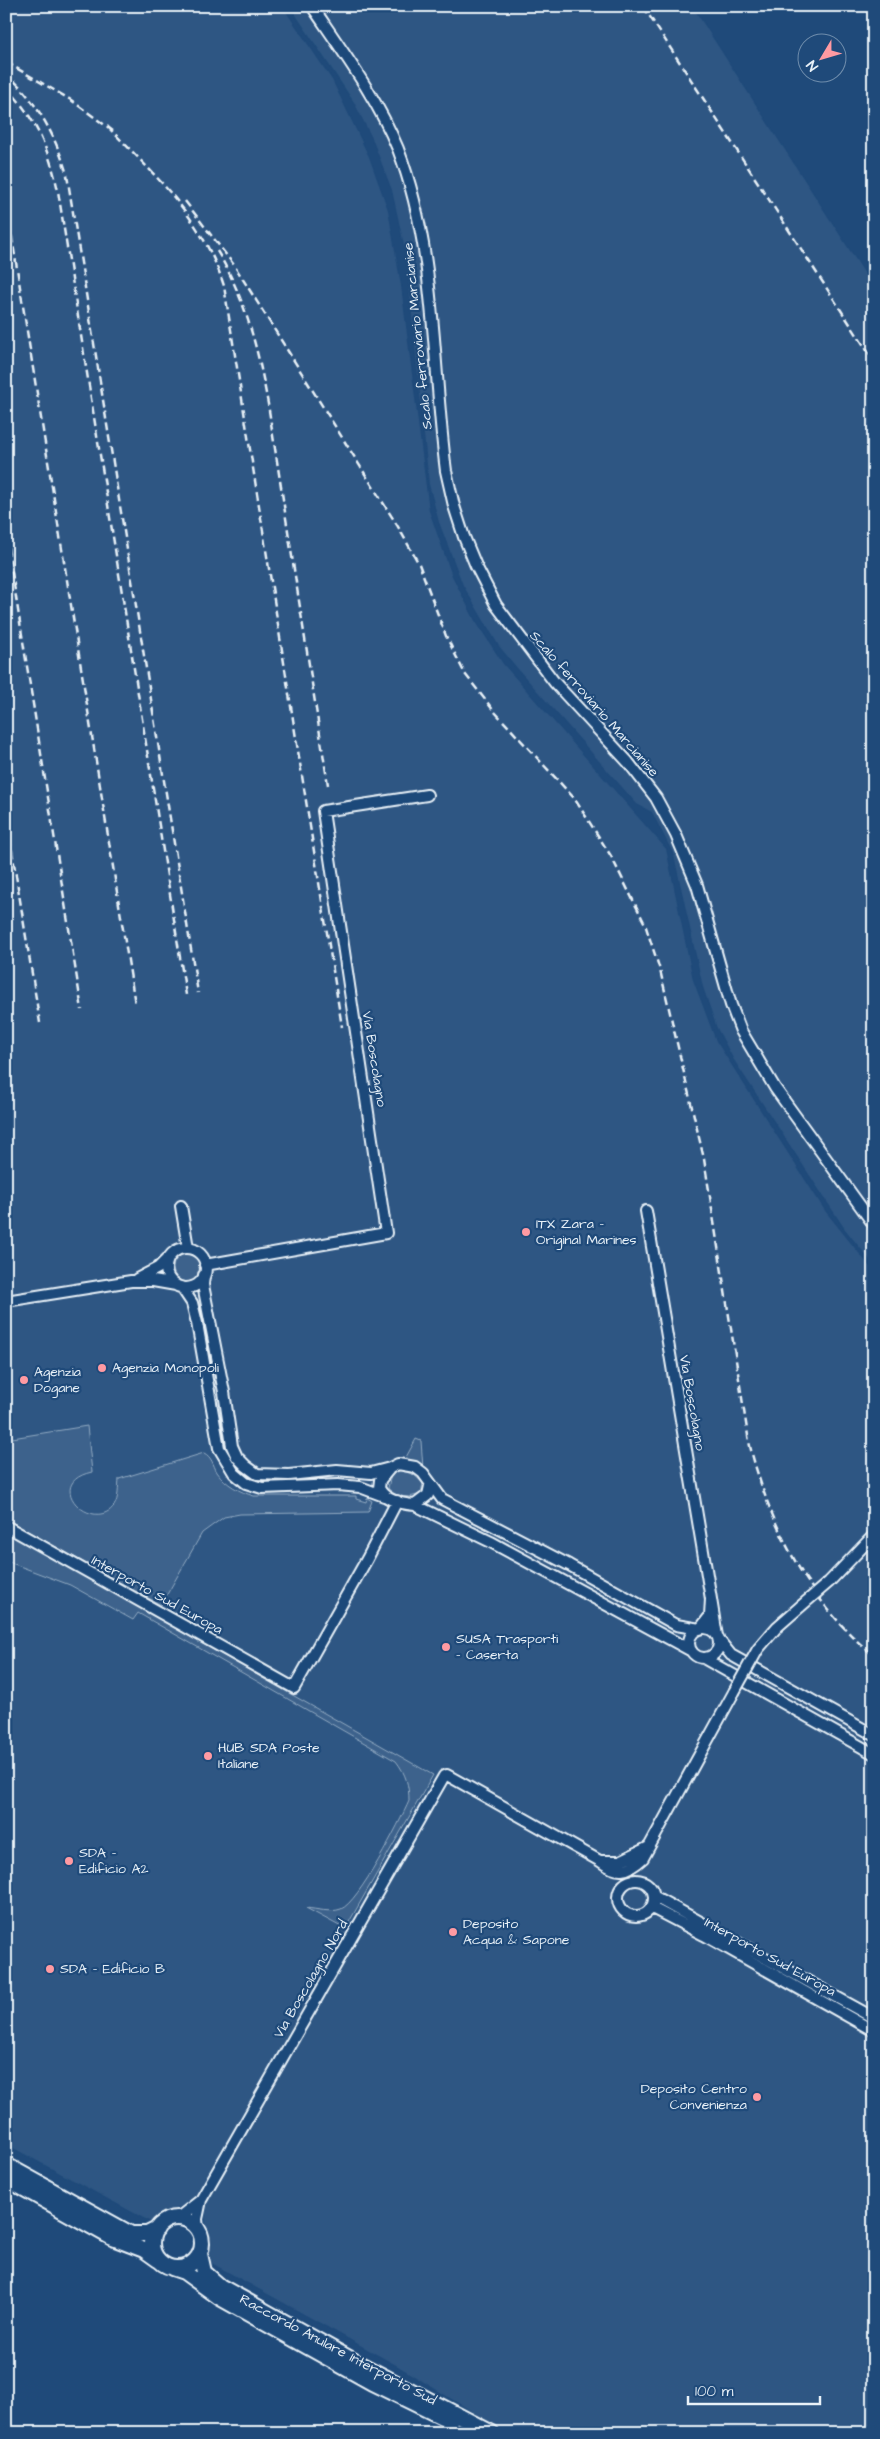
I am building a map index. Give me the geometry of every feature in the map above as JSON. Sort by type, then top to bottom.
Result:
[{"type":"main road","points":[[6,2165],[131,2234],[147,2234],[170,2219],[178,2218],[193,2224],[198,2230]]},
{"type":"main road","name":"Raccordo Anulare Interporto Sud","points":[[6,2179],[110,2237],[144,2250],[172,2268],[184,2272],[220,2298],[372,2383],[473,2433]]},
{"type":"main road","points":[[157,2229],[152,2244],[158,2260]]},
{"type":"main road","name":"Raccordo Anulare Interporto Sud","points":[[198,2230],[202,2246],[200,2254],[204,2272],[220,2286],[360,2364],[492,2433]]},
{"type":"main road","points":[[172,2268],[189,2266],[200,2254]]},
{"type":"street","name":"Scalo ferroviario Marcianise","points":[[312,6],[382,114],[408,179],[422,238],[446,471],[454,506],[476,566],[496,605],[533,656],[644,781],[667,814],[704,905],[728,996],[741,1031],[775,1088],[874,1225]]},
{"type":"street","name":"Via Boscolagno","points":[[179,1286],[196,1285],[205,1270],[386,1233],[323,811],[426,795]]},
{"type":"street","points":[[181,1206],[188,1248]]},
{"type":"street","name":"Via Boscolagno","points":[[646,1211],[718,1638]]},
{"type":"street","points":[[131,1281],[147,1275],[178,1249],[188,1248],[202,1256],[205,1270],[203,1285],[224,1392],[232,1446],[237,1457],[257,1474],[289,1475],[337,1470],[371,1473],[398,1464],[415,1467],[423,1473],[430,1486],[442,1499],[569,1565],[676,1626],[710,1629],[731,1655],[874,1735]]},
{"type":"street","points":[[169,1257],[166,1269],[171,1281],[179,1286],[192,1303],[219,1448],[234,1473],[246,1483],[262,1488],[338,1484],[360,1487],[397,1502],[415,1505],[499,1546],[690,1650],[698,1657],[705,1659],[874,1754]]},
{"type":"street","points":[[6,1301],[131,1281],[153,1281],[179,1286]]},
{"type":"street","points":[[385,1496],[379,1488],[380,1480],[390,1468]]},
{"type":"street","points":[[415,1505],[428,1495],[430,1486]]},
{"type":"street","name":"Interporto Sud Europa","points":[[6,1526],[294,1688],[397,1502]]},
{"type":"street","name":"Via Boscolagno Nord","points":[[198,2230],[201,2200],[442,1778],[448,1775],[600,1861],[620,1861],[648,1848],[758,1649],[777,1627],[829,1582],[874,1535]]},
{"type":"street","name":"Via Boscolagno","points":[[690,1650],[689,1640],[691,1635],[710,1616],[711,1599]]},
{"type":"street","points":[[705,1659],[716,1654],[718,1638]]},
{"type":"street","points":[[634,1879],[646,1882],[655,1897],[652,1908],[642,1915],[630,1915],[621,1907],[618,1895],[624,1884],[634,1879]]},
{"type":"street","name":"Interporto Sud Europa","points":[[655,1897],[874,2018]]},
{"type":"street","name":"Interporto Sud Europa","points":[[652,1908],[704,1935],[874,2031]]},
{"type":"street","name":"Via Boscolagno Nord","points":[[178,2218],[201,2200]]},
{"type":"shaded area","points":[[6,6],[282,6],[332,80],[369,157],[388,210],[401,286],[429,511],[452,576],[474,619],[503,664],[666,849],[693,980],[716,1041],[825,1211],[874,1272],[874,2433],[507,2433],[398,2366],[208,2261],[205,2205],[194,2199],[151,2222],[6,2144]]},
{"type":"shaded area","points":[[290,6],[692,6],[874,288],[874,1265],[845,1229],[734,1060],[717,1028],[703,987],[674,855],[652,812],[637,804],[518,669],[499,646],[463,585],[439,522],[429,484],[406,254],[392,190],[372,138],[354,102]]},
{"type":"shaded area","points":[[187,1254],[197,1258],[201,1268],[197,1278],[187,1282],[177,1278],[173,1268],[177,1258]]},
{"type":"shaded area","points":[[87,1426],[92,1472],[77,1478],[71,1486],[71,1495],[76,1504],[94,1514],[105,1513],[114,1506],[118,1496],[119,1479],[204,1453],[211,1459],[217,1472],[225,1481],[239,1490],[254,1496],[356,1496],[356,1499],[366,1502],[367,1498],[372,1501],[368,1512],[240,1514],[224,1517],[202,1533],[161,1605],[6,1519],[6,1439]]},
{"type":"shaded area","points":[[416,1439],[421,1441],[423,1468],[405,1459]]},
{"type":"shaded area","points":[[401,1470],[414,1475],[423,1483],[421,1493],[413,1496],[399,1496],[388,1488],[391,1475]]},
{"type":"shaded area","points":[[6,1532],[433,1775],[345,1929],[306,1908],[328,1911],[341,1909],[349,1903],[368,1877],[409,1801],[406,1780],[396,1761],[138,1613],[133,1620],[70,1585],[6,1561]]},
{"type":"railway","points":[[643,6],[874,361]]},
{"type":"railway","points":[[6,62],[71,100],[113,131]]},
{"type":"railway","points":[[6,73],[27,95],[44,120],[57,147],[67,175],[198,993]]},
{"type":"railway","points":[[6,87],[25,110],[40,135],[51,162],[58,191],[186,995]]},
{"type":"railway","points":[[107,126],[176,199],[204,240],[224,286],[342,1027]]},
{"type":"railway","points":[[6,200],[135,1004]]},
{"type":"railway","points":[[185,201],[234,265],[397,525],[419,564],[446,636],[465,674],[494,711],[574,798],[611,856],[645,924],[660,970],[704,1159],[749,1442],[757,1473],[780,1532],[794,1560],[829,1611],[874,1656]]},
{"type":"railway","points":[[217,251],[236,288],[250,325],[264,384],[328,785]]},
{"type":"railway","points":[[6,535],[82,1010]]},
{"type":"railway","points":[[6,814],[40,1023]]},
{"type":"place","name":"ITX Zara - Original Marines","points":[[526,1232]]},
{"type":"place","name":"Agenzia Monopoli","points":[[102,1368]]},
{"type":"place","name":"Agenzia Dogane","points":[[24,1380]]},
{"type":"place","name":"SUSA Trasporti - Caserta","points":[[446,1647]]},
{"type":"place","name":"HUB SDA Poste Italiane","points":[[208,1756]]},
{"type":"place","name":"SDA - Edificio A2","points":[[69,1861]]},
{"type":"place","name":"Deposito Acqua & Sapone","points":[[453,1932]]},
{"type":"place","name":"SDA - Edificio B","points":[[50,1969]]},
{"type":"place","name":"Deposito Centro Convenienza","points":[[757,2097]]}]
